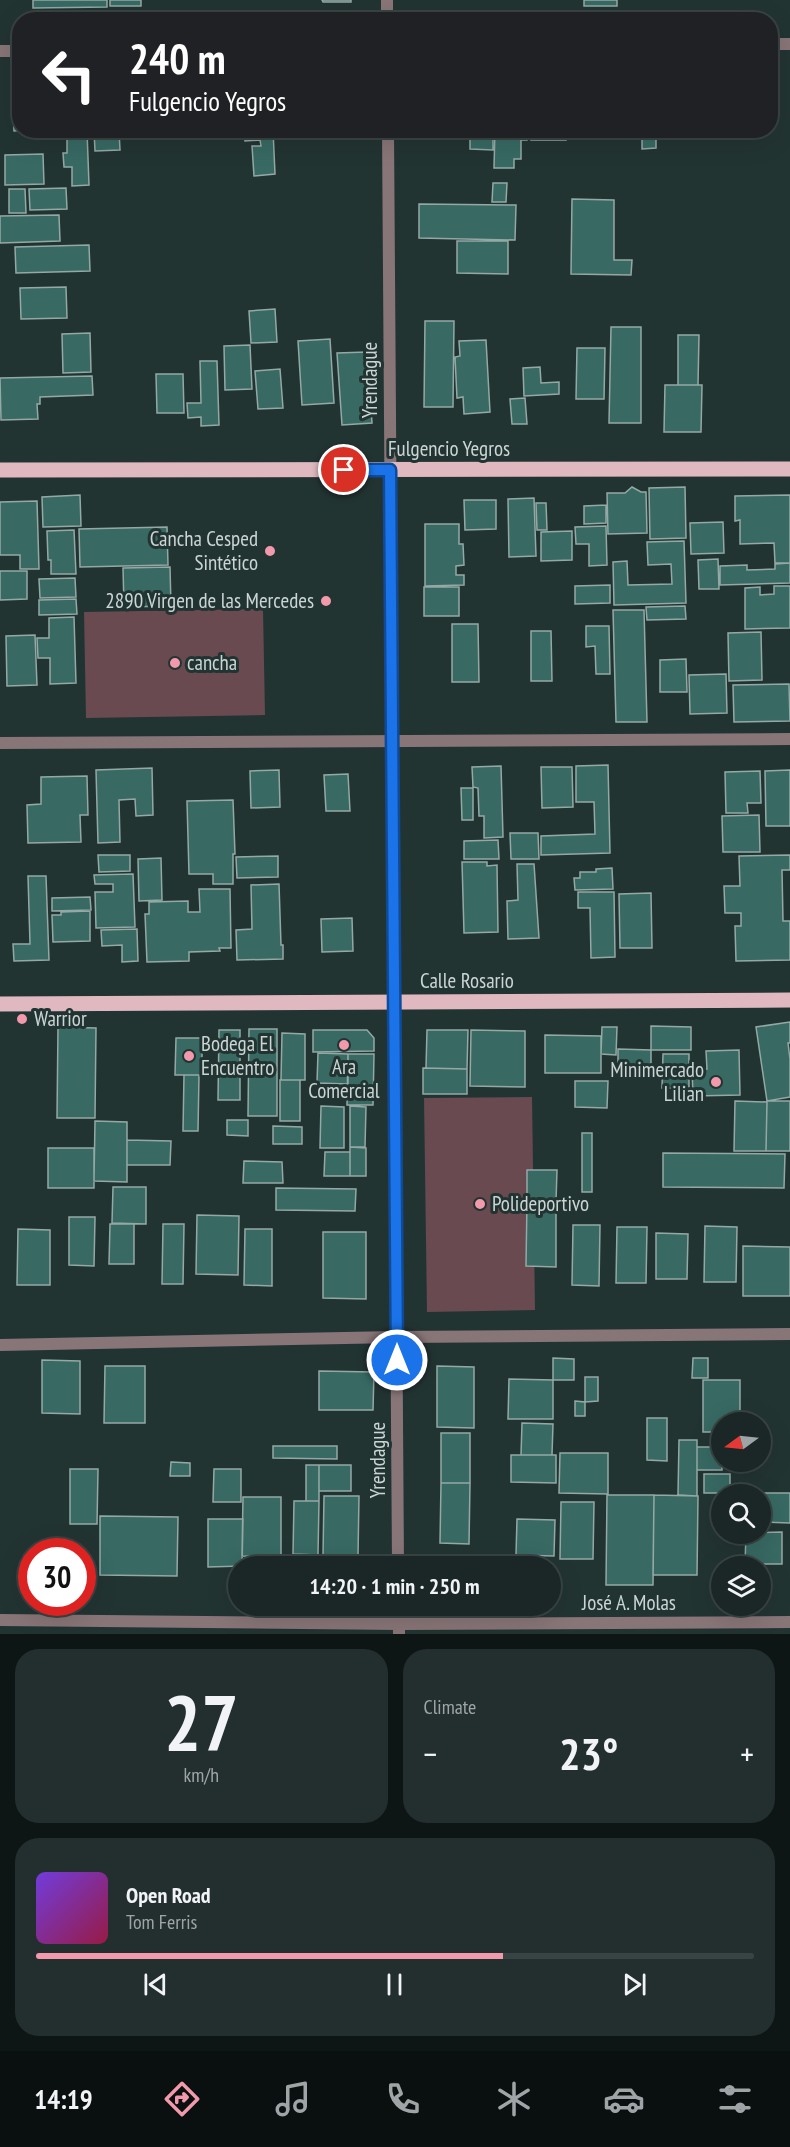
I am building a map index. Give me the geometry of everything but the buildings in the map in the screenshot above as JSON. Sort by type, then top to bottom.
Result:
[{"type":"main road","name":"Fulgencio Yegros","points":[[0,470],[790,469]]},
{"type":"main road","name":"Calle Rosario","points":[[0,1004],[790,1000]]},
{"type":"street","name":"Yrendague","points":[[388,138],[398,1556]]},
{"type":"street","points":[[0,743],[790,739]]},
{"type":"street","points":[[0,1345],[396,1337],[790,1334]]},
{"type":"street","name":"José A. Molas","points":[[0,1620],[399,1629],[790,1622]]},
{"type":"shaded area","name":"cancha","points":[[263,609],[265,715],[86,718],[84,612]]},
{"type":"shaded area","name":"Polideportivo","points":[[532,1097],[535,1310],[427,1312],[424,1098]]},
{"type":"place","name":"Cancha Cesped Sintético","points":[[270,551]]},
{"type":"place","name":"2890 Virgen de las Mercedes","points":[[326,601]]},
{"type":"place","name":"cancha","points":[[175,663]]},
{"type":"place","name":"Warrior","points":[[22,1019]]},
{"type":"place","name":"Ara Comercial","points":[[344,1045]]},
{"type":"place","name":"Bodega El Encuentro","points":[[189,1056]]},
{"type":"place","name":"Minimercado Lilian","points":[[716,1082]]},
{"type":"place","name":"Polideportivo","points":[[480,1204]]},
{"type":"route","points":[[344,470],[390,470],[397,1360]]}]
